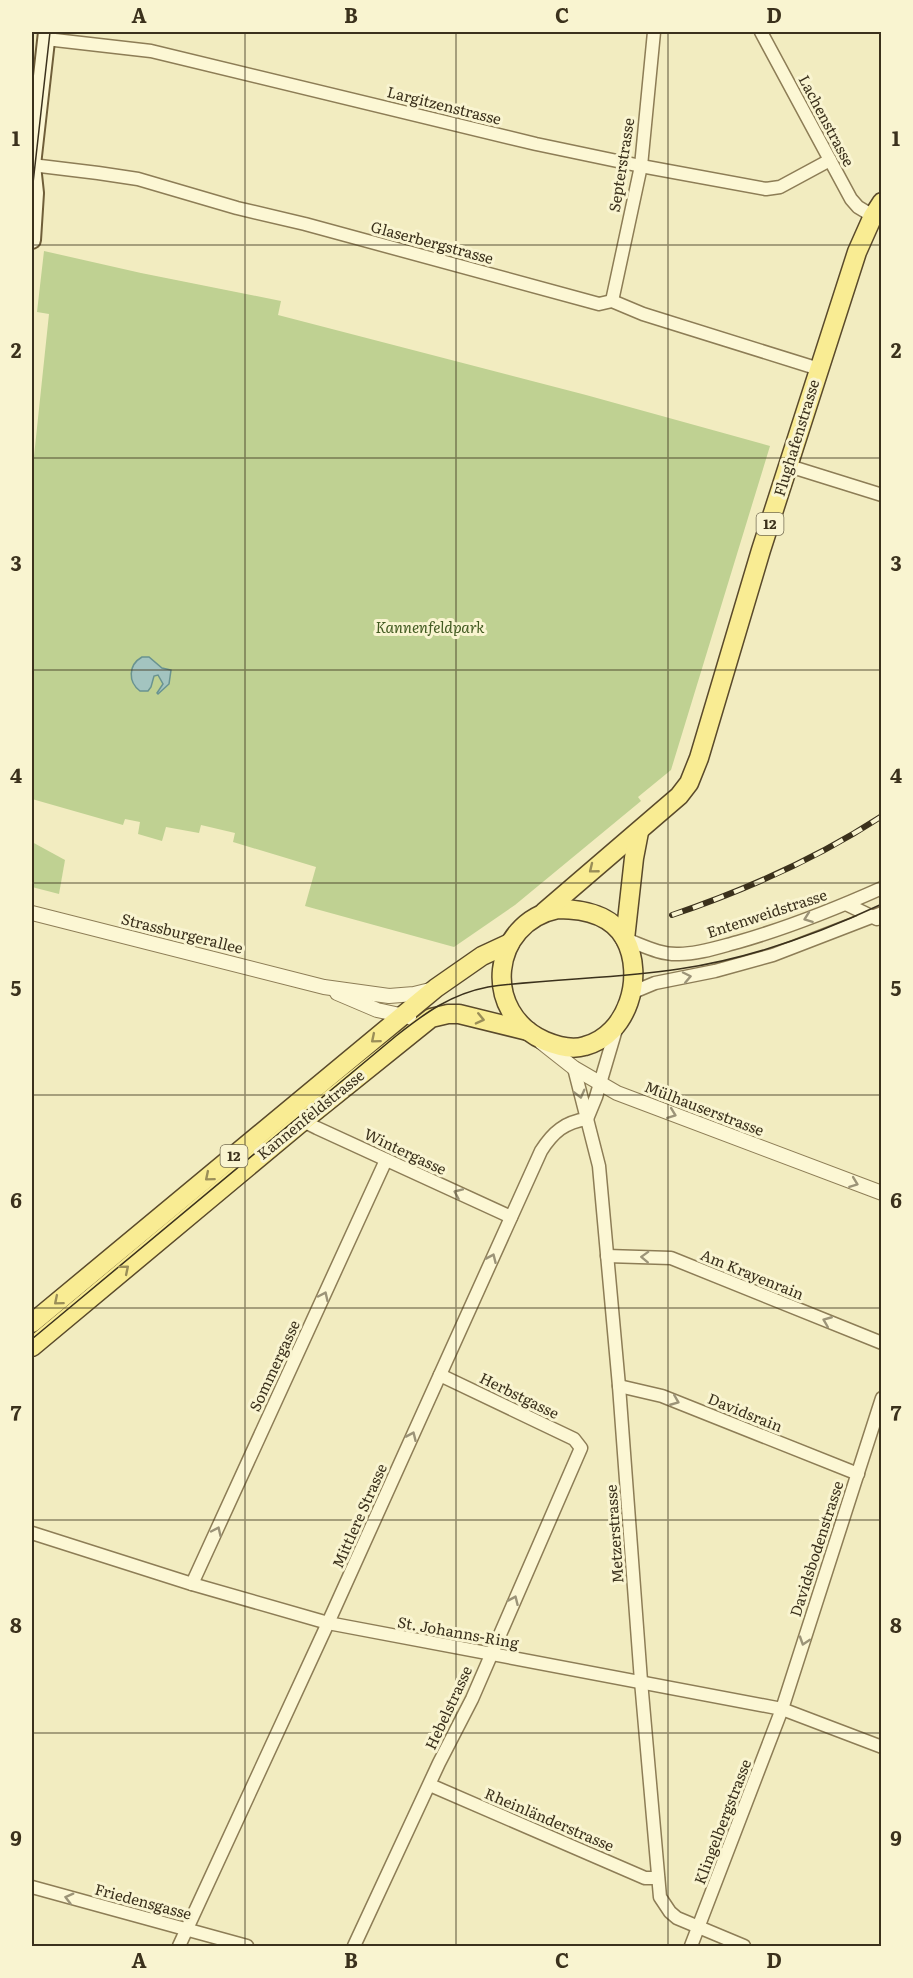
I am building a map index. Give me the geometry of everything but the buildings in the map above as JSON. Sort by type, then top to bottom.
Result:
[{"type":"main road","points":[[32,240],[35,193],[32,166],[47,35]]},
{"type":"main road","name":"Flughafenstrasse","points":[[544,912],[665,810],[689,783],[699,758],[761,550],[857,252],[877,209]]},
{"type":"main road","points":[[430,1018],[459,1014],[528,1031],[554,1044],[575,1047],[586,1046],[606,1035],[617,1025],[631,993],[633,969],[625,939],[639,832]]},
{"type":"main road","points":[[528,1031],[513,1015],[503,993],[503,965],[504,954],[510,943],[528,923],[544,912],[571,909],[594,913],[611,923],[625,939]]},
{"type":"main road","name":"Kannenfeldstrasse","points":[[32,1347],[297,1115],[402,1016],[436,988],[482,956],[510,943]]},
{"type":"main road","name":"Kannenfeldstrasse","points":[[32,1323],[297,1115],[430,1018]]},
{"type":"street","name":"Septerstrasse","points":[[612,302],[640,166],[654,32]]},
{"type":"street","name":"Lachenstrasse","points":[[761,32],[851,199],[858,207],[877,209]]},
{"type":"street","name":"Largitzenstrasse","points":[[47,35],[151,51],[536,144],[766,189],[780,187],[830,160]]},
{"type":"street","name":"Glaserbergstrasse","points":[[32,166],[98,172],[138,179],[237,208],[305,224],[598,304],[612,302],[643,314],[819,369]]},
{"type":"street","points":[[789,466],[882,495]]},
{"type":"street","name":"Entenweidstrasse","points":[[625,939],[667,953],[690,953],[711,949],[763,934],[846,904],[882,888]]},
{"type":"street","points":[[846,904],[879,917]]},
{"type":"street","name":"Strassburgerallee","points":[[32,913],[324,987],[389,996],[414,994],[436,988]]},
{"type":"street","points":[[631,993],[655,984],[715,971],[773,954],[879,917]]},
{"type":"street","name":"Strassburgerallee","points":[[324,987],[363,1005],[402,1016],[430,1018]]},
{"type":"street","points":[[587,1119],[617,1025]]},
{"type":"street","name":"Mülhauserstrasse","points":[[528,1031],[574,1068],[617,1093],[882,1193]]},
{"type":"street","name":"Metzerstrasse","points":[[574,1068],[599,1166],[660,1897],[677,1918],[744,1947]]},
{"type":"street","name":"Wintergasse","points":[[297,1115],[386,1160],[511,1217]]},
{"type":"street","name":"Mittlere Strasse","points":[[179,1947],[541,1151],[559,1128],[587,1119]]},
{"type":"street","name":"Sommergasse","points":[[192,1584],[386,1160]]},
{"type":"street","name":"Am Krayenrain","points":[[607,1256],[671,1258],[882,1344]]},
{"type":"street","name":"Herbstgasse","points":[[440,1375],[574,1439],[581,1448]]},
{"type":"street","name":"Davidsrain","points":[[619,1386],[662,1396],[858,1474]]},
{"type":"street","name":"Davidsbodenstrasse","points":[[782,1709],[882,1398]]},
{"type":"street","name":"Hebelstrasse","points":[[354,1947],[471,1699],[581,1448]]},
{"type":"street","name":"St. Johanns-Ring","points":[[32,1533],[192,1584],[328,1623],[782,1709],[882,1747]]},
{"type":"street","name":"Klingelbergstrasse","points":[[691,1947],[782,1709]]},
{"type":"street","name":"Rheinländerstrasse","points":[[430,1785],[645,1878],[658,1878]]},
{"type":"street","name":"Friedensgasse","points":[[32,1887],[247,1947]]},
{"type":"green space","name":"Kannenfeldpark","points":[[44,251],[281,301],[278,315],[586,395],[770,446],[671,770],[638,797],[641,801],[515,905],[454,947],[305,906],[316,867],[233,842],[235,833],[201,825],[199,833],[166,827],[162,841],[138,834],[140,822],[125,819],[123,825],[32,799],[32,475],[49,314],[37,312]]},
{"type":"green space","points":[[32,842],[65,860],[59,894],[32,887]]},
{"type":"water","points":[[149,657],[162,668],[171,670],[169,684],[158,694],[163,684],[158,675],[154,676],[148,691],[140,691],[133,683],[132,669],[137,660]]},
{"type":"tram line","points":[[32,192],[50,32]]},
{"type":"tram line","points":[[32,1339],[396,1036],[428,1012],[450,1000],[488,987],[607,977],[705,965],[783,944],[882,904]]},
{"type":"railway","points":[[672,915],[727,895],[806,860],[882,816]]}]
